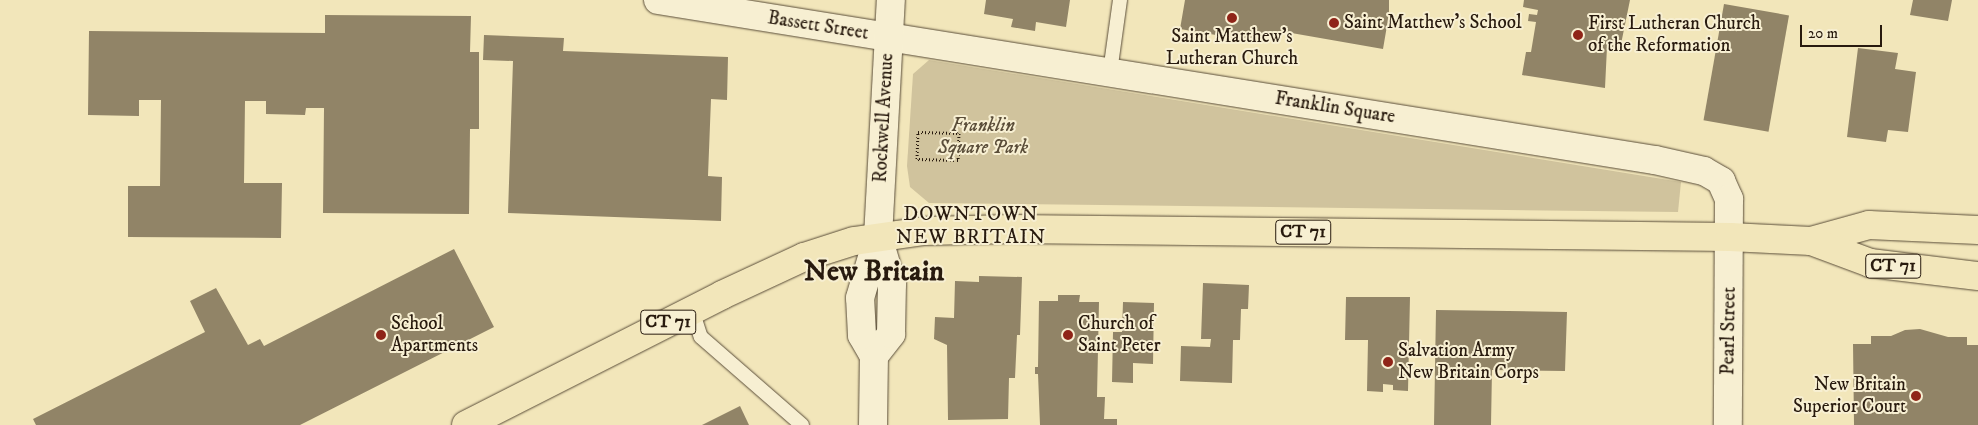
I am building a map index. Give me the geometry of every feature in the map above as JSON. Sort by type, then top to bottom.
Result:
[{"type":"main road","name":"CT 71","points":[[1811,241],[1869,225],[1978,230]]},
{"type":"main road","points":[[1903,267],[1909,226]]},
{"type":"main road","name":"CT 71","points":[[466,425],[692,310],[804,257],[878,237],[961,229],[1730,237],[1811,241],[1870,263],[1978,276]]},
{"type":"street","name":"Bassett Street","points":[[658,0],[889,37]]},
{"type":"street","name":"Rockwell Avenue","points":[[873,425],[874,356],[862,335],[860,298],[878,237],[891,0]]},
{"type":"street","name":"Franklin Square","points":[[889,37],[1686,166],[1710,174],[1725,187],[1729,199],[1730,237]]},
{"type":"street","name":"Pearl Street","points":[[1728,425],[1730,237]]},
{"type":"lane","points":[[1110,72],[1120,0]]},
{"type":"lane","points":[[692,310],[701,337],[802,425]]},
{"type":"path","points":[[921,131],[958,132],[960,135],[959,157],[955,161],[919,160],[916,156],[916,145],[917,135],[921,131]]},
{"type":"path","points":[[911,145],[916,145]]},
{"type":"green space","name":"Franklin Square Park","points":[[929,60],[1681,182],[1678,212],[929,203],[910,187],[907,166],[913,74]]},
{"type":"building","points":[[986,0],[1070,0],[1066,27],[1036,22],[1035,31],[1011,27],[1013,19],[984,14]]},
{"type":"building","points":[[1185,0],[1389,0],[1389,14],[1383,49],[1280,31],[1278,39],[1253,34],[1252,41],[1180,29]]},
{"type":"building","name":"First Lutheran Church of the Reformation","points":[[1524,0],[1630,0],[1620,49],[1607,47],[1605,88],[1522,75],[1526,52],[1531,52],[1536,22],[1528,21],[1529,14],[1537,15],[1538,10],[1523,7]]},
{"type":"building","points":[[1913,0],[1952,0],[1948,21],[1910,15]]},
{"type":"building","points":[[1724,4],[1789,15],[1769,132],[1704,120]]},
{"type":"building","points":[[325,15],[471,16],[470,52],[479,52],[479,129],[470,129],[469,214],[323,213],[324,108],[306,108],[305,115],[266,114],[266,101],[245,101],[244,183],[282,183],[281,238],[128,237],[128,186],[160,186],[161,100],[139,100],[139,116],[88,115],[89,31],[325,33]]},
{"type":"building","points":[[484,35],[564,38],[563,51],[728,57],[727,100],[711,99],[708,176],[722,177],[721,221],[508,213],[513,61],[483,60]]},
{"type":"building","points":[[1858,48],[1898,53],[1895,69],[1916,72],[1908,132],[1888,130],[1886,142],[1847,137]]},
{"type":"building","name":"School Apartments","points":[[454,249],[494,327],[300,425],[36,425],[33,419],[205,332],[190,301],[216,288],[248,345],[260,339],[264,346]]},
{"type":"building","points":[[979,276],[1022,277],[1020,335],[1017,335],[1015,378],[1009,378],[1008,419],[948,420],[947,345],[934,339],[935,317],[954,318],[955,281],[979,282]]},
{"type":"building","points":[[1203,283],[1249,285],[1248,309],[1241,309],[1240,340],[1233,340],[1232,383],[1180,381],[1181,346],[1210,347],[1211,339],[1201,339]]},
{"type":"building","name":"Church of Saint Peter","points":[[1058,295],[1080,295],[1079,302],[1099,302],[1097,397],[1105,397],[1104,419],[1117,419],[1117,425],[1040,425],[1038,374],[1035,374],[1035,367],[1038,367],[1039,301],[1058,301]]},
{"type":"building","name":"Salvation Army New Britain Corps","points":[[1346,297],[1410,297],[1408,391],[1393,390],[1393,385],[1383,384],[1383,392],[1367,391],[1368,340],[1345,340]]},
{"type":"building","points":[[1123,302],[1154,303],[1153,364],[1133,363],[1133,383],[1112,382],[1113,332],[1122,332]]},
{"type":"building","points":[[1436,310],[1567,312],[1565,371],[1492,370],[1491,425],[1434,425]]},
{"type":"building","name":"New Britain Superior Court","points":[[1920,329],[1948,337],[1967,337],[1967,345],[1978,345],[1978,425],[1854,425],[1853,344],[1871,344],[1871,336],[1891,336],[1905,330]]},
{"type":"building","points":[[740,406],[749,425],[702,425]]},
{"type":"place","name":"Saint Matthew's Lutheran Church","points":[[1232,18]]},
{"type":"place","name":"Saint Matthew's School","points":[[1334,23]]},
{"type":"place","name":"First Lutheran Church of the Reformation","points":[[1578,35]]},
{"type":"place","name":"School Apartments","points":[[381,335]]},
{"type":"place","name":"Church of Saint Peter","points":[[1068,335]]},
{"type":"place","name":"Salvation Army New Britain Corps","points":[[1388,362]]},
{"type":"place","name":"New Britain Superior Court","points":[[1916,396]]},
{"type":"district","name":"DOWNTOWN NEW BRITAIN","points":[[971,226]]},
{"type":"district","name":"New Britain","points":[[874,273]]}]
